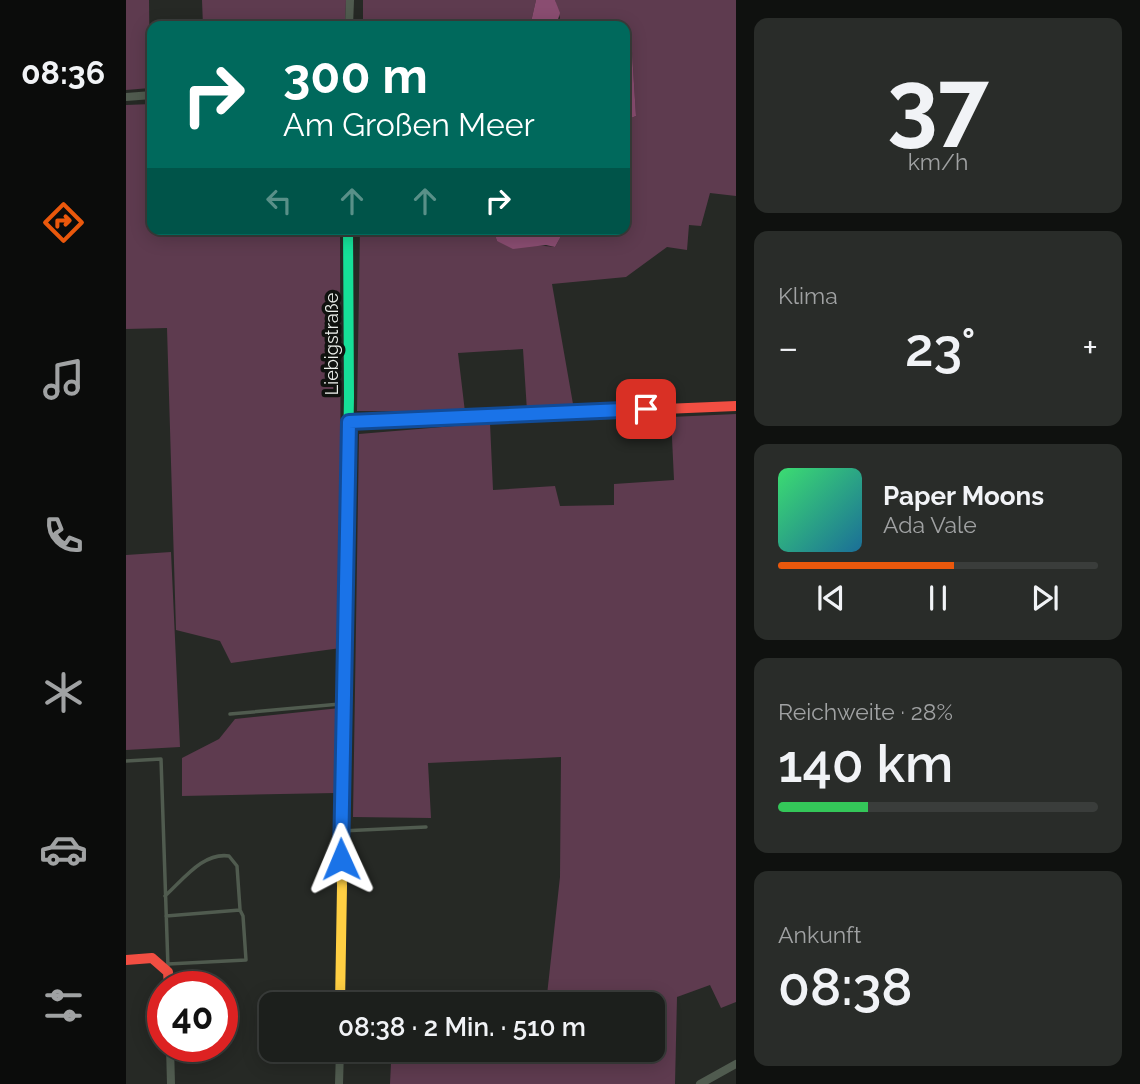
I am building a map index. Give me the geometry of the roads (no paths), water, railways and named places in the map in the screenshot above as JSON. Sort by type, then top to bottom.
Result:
[{"type":"street","points":[[349,21],[350,0]]},
{"type":"street","points":[[126,97],[147,95]]},
{"type":"street","name":"Liebigstraße","points":[[340,992],[340,831],[349,422],[348,235]]},
{"type":"street","points":[[349,422],[736,406]]},
{"type":"street","points":[[126,960],[152,958],[168,968],[168,971]]},
{"type":"street","points":[[170,1062],[171,1084]]},
{"type":"street","points":[[340,1062],[340,1084]]},
{"type":"street","points":[[700,1084],[736,1064]]},
{"type":"lane","points":[[230,714],[344,704]]},
{"type":"lane","points":[[126,761],[161,759],[165,896],[168,968],[246,960],[237,866],[229,856],[220,855],[195,867],[165,896]]},
{"type":"lane","points":[[340,831],[426,827]]},
{"type":"lane","points":[[166,916],[240,910]]}]
